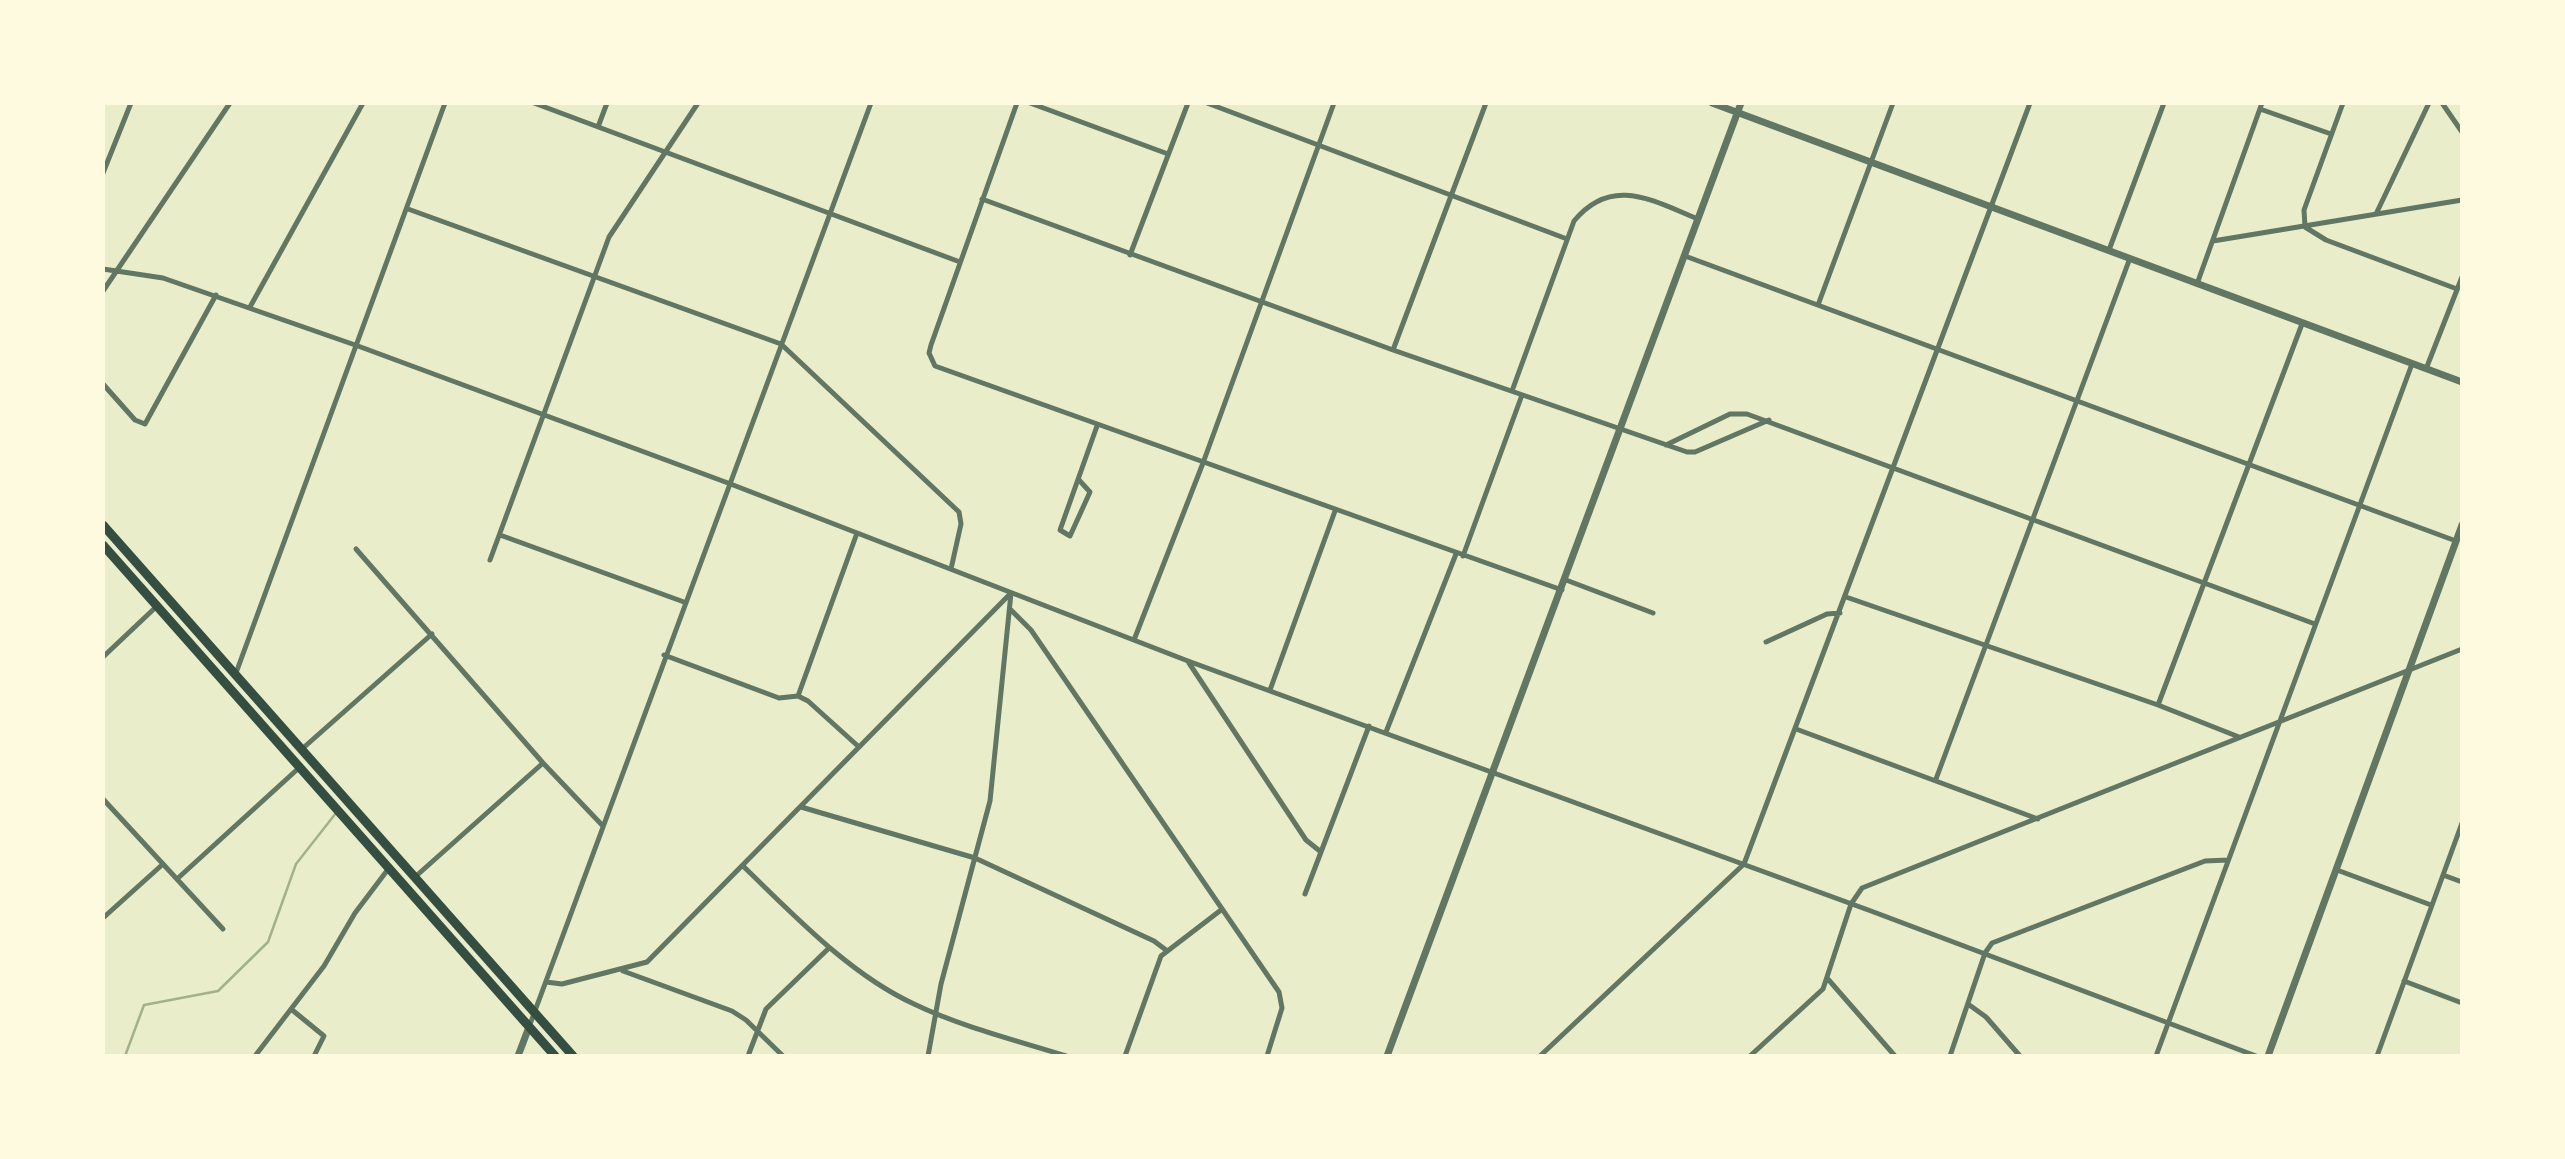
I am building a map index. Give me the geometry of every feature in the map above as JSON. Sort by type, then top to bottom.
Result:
[{"type":"main road","points":[[103,525],[572,1056]]},
{"type":"main road","points":[[103,545],[301,765],[555,1056]]},
{"type":"street","points":[[103,173],[131,103]]},
{"type":"street","points":[[103,291],[230,103]]},
{"type":"street","points":[[250,307],[363,103]]},
{"type":"street","points":[[236,673],[445,103]]},
{"type":"street","points":[[534,103],[960,262]]},
{"type":"street","points":[[598,127],[607,103]]},
{"type":"street","points":[[491,560],[609,237],[698,103]]},
{"type":"street","points":[[518,1056],[536,1013],[728,483],[871,103]]},
{"type":"street","points":[[1017,103],[931,345],[929,353],[935,366],[1562,590]]},
{"type":"street","points":[[1031,103],[1168,155]]},
{"type":"street","points":[[1130,254],[1188,103]]},
{"type":"street","points":[[1207,103],[1451,192],[1567,239]]},
{"type":"street","points":[[1134,640],[1203,463],[1334,103]]},
{"type":"street","points":[[1393,350],[1486,103]]},
{"type":"street","points":[[1712,103],[2462,382]]},
{"type":"street","points":[[1387,1056],[1741,103]]},
{"type":"street","points":[[1818,305],[1893,103]]},
{"type":"street","points":[[1540,1056],[1744,864],[2030,103]]},
{"type":"street","points":[[2109,250],[2164,103]]},
{"type":"street","points":[[2305,227],[2304,210],[2343,103]]},
{"type":"street","points":[[2376,214],[2429,103]]},
{"type":"street","points":[[2442,103],[2462,132]]},
{"type":"street","points":[[2197,284],[2261,106],[2331,134]]},
{"type":"street","points":[[1511,391],[1574,221],[1589,205],[1615,196],[1637,196],[1699,219]]},
{"type":"street","points":[[982,199],[1393,350],[1691,453],[1769,420]]},
{"type":"street","points":[[2213,242],[2462,200]]},
{"type":"street","points":[[408,209],[781,344],[959,512],[961,524],[951,569]]},
{"type":"street","points":[[2305,227],[2326,240],[2457,289]]},
{"type":"street","points":[[1685,256],[2456,541]]},
{"type":"street","points":[[1936,779],[1984,644],[2130,258]]},
{"type":"street","points":[[103,269],[163,278],[216,295],[543,413],[1188,662],[1744,864],[2256,1056]]},
{"type":"street","points":[[2426,369],[2462,277]]},
{"type":"street","points":[[103,384],[135,420],[145,425],[216,295]]},
{"type":"street","points":[[2158,705],[2302,324]]},
{"type":"street","points":[[2156,1056],[2412,363]]},
{"type":"street","points":[[1386,732],[1460,555],[1522,395]]},
{"type":"street","points":[[1663,445],[1730,414],[1747,414],[1769,420],[1894,469],[2315,624]]},
{"type":"street","points":[[1079,480],[1090,492],[1070,536],[1060,530],[1097,426]]},
{"type":"street","points":[[1270,690],[1335,511]]},
{"type":"street","points":[[2269,1056],[2462,526]]},
{"type":"street","points":[[798,696],[857,533]]},
{"type":"street","points":[[500,535],[684,602]]},
{"type":"street","points":[[356,549],[543,763],[602,825]]},
{"type":"street","points":[[1566,580],[1653,612]]},
{"type":"street","points":[[928,1056],[935,1013],[990,801],[1012,593]]},
{"type":"street","points":[[546,982],[562,984],[623,971],[647,962],[1012,593]]},
{"type":"street","points":[[1846,597],[2158,705],[2239,737]]},
{"type":"street","points":[[103,657],[157,605]]},
{"type":"street","points":[[1011,610],[1031,630],[1279,992],[1282,1008],[1267,1056]]},
{"type":"street","points":[[1766,642],[1827,614],[1839,613]]},
{"type":"street","points":[[302,749],[432,634]]},
{"type":"street","points":[[1750,1056],[1816,996],[1827,978],[1850,904],[1862,888],[2462,649]]},
{"type":"street","points":[[664,656],[779,698],[798,696],[808,701],[859,747]]},
{"type":"street","points":[[1188,662],[1306,840],[1321,852]]},
{"type":"street","points":[[1305,894],[1369,726]]},
{"type":"street","points":[[1796,729],[2038,819]]},
{"type":"street","points":[[415,877],[543,763]]},
{"type":"street","points":[[177,879],[301,765]]},
{"type":"street","points":[[103,799],[223,929]]},
{"type":"street","points":[[801,807],[975,858],[1154,941],[1166,950]]},
{"type":"street","points":[[2377,1056],[2462,823]]},
{"type":"street","points":[[1950,1056],[1985,953],[1992,943],[2206,861],[2228,860]]},
{"type":"street","points":[[103,918],[163,864]]},
{"type":"street","points":[[743,866],[829,948],[905,999],[935,1013],[1066,1056]]},
{"type":"street","points":[[255,1056],[324,966],[355,913],[389,868]]},
{"type":"street","points":[[2337,870],[2431,905]]},
{"type":"street","points":[[2443,875],[2462,882]]},
{"type":"street","points":[[1125,1056],[1157,964],[1166,950],[1221,910]]},
{"type":"street","points":[[748,1056],[766,1009],[829,948]]},
{"type":"street","points":[[623,971],[732,1012],[757,1029],[783,1056]]},
{"type":"street","points":[[1827,978],[1895,1056]]},
{"type":"street","points":[[2404,981],[2462,1003]]},
{"type":"street","points":[[1968,1004],[1986,1017],[2020,1056]]},
{"type":"street","points":[[291,1009],[324,1036],[314,1056]]},
{"type":"waterway","points":[[125,1056],[144,1005],[218,991],[268,942],[296,864],[336,813]]}]
